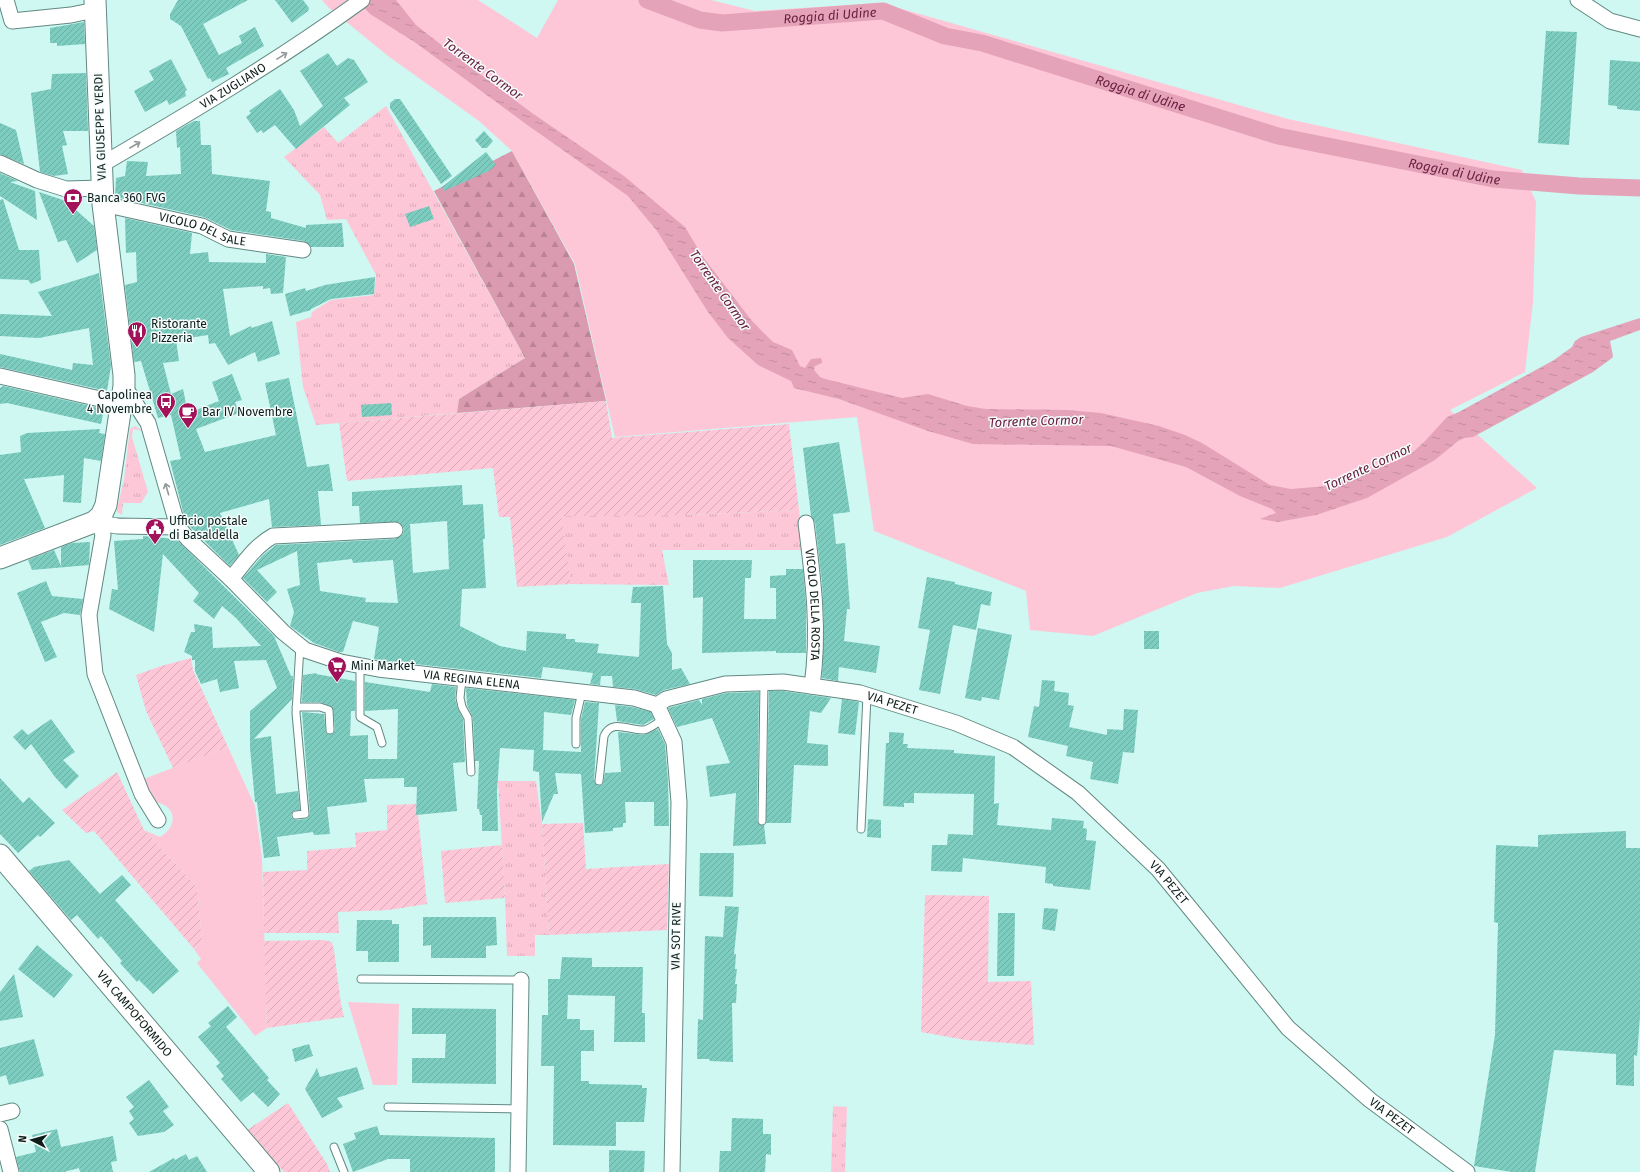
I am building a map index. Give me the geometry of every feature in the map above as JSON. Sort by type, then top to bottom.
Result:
[{"type":"main road","name":"VIA GIUSEPPE VERDI","points":[[94,522],[102,516],[106,505],[123,395],[103,196],[95,5]]},
{"type":"main road","points":[[0,558],[94,522]]},
{"type":"main road","name":"VIA CAMPOFORMIDO","points":[[0,855],[269,1172]]},
{"type":"street","name":"VIA GIUSEPPE VERDI","points":[[6,0],[12,21],[71,15],[95,5]]},
{"type":"street","name":"VIA ZUGLIANO","points":[[101,165],[187,115],[278,59],[362,0]]},
{"type":"street","points":[[1578,0],[1610,21],[1640,29]]},
{"type":"street","name":"VICOLO DEL SALE","points":[[0,163],[37,180],[66,189],[103,196],[202,226],[228,239],[303,250]]},
{"type":"street","points":[[0,376],[123,395],[148,423],[178,527],[117,526],[94,522]]},
{"type":"street","points":[[94,522],[101,528],[103,535],[90,615],[95,674],[142,794],[158,820]]},
{"type":"street","name":"VICOLO DELLA ROSTA","points":[[806,523],[817,629],[816,660],[812,686]]},
{"type":"street","name":"VIA REGINA ELENA","points":[[178,527],[283,632],[312,652],[341,662],[360,666],[634,698],[657,705]]},
{"type":"street","points":[[231,579],[255,549],[263,541],[273,536],[395,530]]},
{"type":"street","points":[[657,705],[666,699],[725,684],[782,682],[812,686]]},
{"type":"street","name":"VIA PEZET","points":[[812,686],[867,695],[956,723],[1013,747],[1078,793],[1158,869],[1288,1028],[1370,1100],[1467,1172]]},
{"type":"street","name":"VIA SOT RIVE","points":[[657,705],[674,742],[679,802],[672,1172]]},
{"type":"street","points":[[518,1172],[521,980]]},
{"type":"street","points":[[0,1129],[11,1172]]},
{"type":"lane","points":[[296,815],[305,814],[296,707],[300,645]]},
{"type":"lane","points":[[360,666],[360,716],[377,727],[382,743]]},
{"type":"lane","points":[[462,679],[460,698],[462,707],[468,718],[471,772]]},
{"type":"lane","points":[[762,821],[764,682]]},
{"type":"lane","points":[[576,744],[576,718],[582,692]]},
{"type":"lane","points":[[861,828],[867,695]]},
{"type":"lane","points":[[296,707],[320,707],[329,710],[330,730]]},
{"type":"lane","points":[[599,781],[604,736],[607,730],[614,726],[645,730],[664,719]]},
{"type":"lane","points":[[361,979],[521,980]]},
{"type":"lane","points":[[388,1108],[520,1109]]},
{"type":"lane","points":[[334,1148],[344,1172]]},
{"type":"green space","points":[[322,0],[478,0],[537,38],[558,0],[711,0],[755,11],[881,3],[1288,119],[1522,170],[1536,202],[1533,302],[1525,372],[1450,410],[1537,488],[1447,537],[1280,588],[1234,586],[1197,593],[1093,636],[1030,630],[1026,591],[874,531],[857,417],[615,437],[575,264],[512,151],[479,121],[388,56],[328,7]]},
{"type":"green space","points":[[386,106],[525,358],[459,399],[457,413],[316,425],[303,387],[296,322],[311,317],[312,312],[331,300],[374,295],[376,275],[346,219],[327,220],[320,195],[284,157],[324,127],[338,143]]},
{"type":"green space","points":[[512,151],[574,264],[606,401],[457,413],[459,399],[525,358],[434,191]]},
{"type":"green space","points":[[606,401],[612,438],[789,424],[799,510],[689,515],[561,516],[571,584],[517,587],[510,517],[499,517],[493,468],[347,481],[339,423]]},
{"type":"green space","points":[[135,426],[143,431],[133,429],[132,437],[148,492],[141,503],[123,503],[122,515],[117,512],[117,509],[124,480],[130,429]]},
{"type":"green space","points":[[561,478],[689,515],[799,510],[804,550],[662,550],[669,585],[571,584],[560,516]]},
{"type":"green space","points":[[191,658],[193,670],[228,747],[173,768],[146,711],[136,675],[161,666]]},
{"type":"green space","points":[[228,747],[255,806],[262,859],[267,1028],[255,1036],[197,963],[201,959],[194,949],[202,942],[197,887],[144,830],[160,837],[170,827],[173,819],[170,810],[153,799],[141,780]]},
{"type":"green space","points":[[117,772],[144,830],[197,887],[202,942],[194,949],[94,831],[86,833],[62,810]]},
{"type":"green space","points":[[498,781],[536,781],[542,824],[549,935],[535,935],[535,956],[507,956]]},
{"type":"green space","points":[[417,804],[427,904],[389,910],[338,912],[339,933],[264,933],[263,872],[307,870],[307,851],[356,847],[355,833],[387,830],[387,805]]},
{"type":"green space","points":[[583,823],[586,869],[669,864],[667,930],[549,935],[542,824]]},
{"type":"green space","points":[[502,845],[505,898],[445,903],[441,851]]},
{"type":"green space","points":[[925,895],[989,896],[988,982],[1031,981],[1034,1045],[965,1040],[921,1032]]},
{"type":"green space","points":[[324,940],[332,942],[344,1017],[267,1028],[264,941]]},
{"type":"green space","points":[[348,1002],[399,1004],[397,1085],[373,1085]]},
{"type":"green space","points":[[288,1103],[327,1164],[330,1172],[284,1172],[247,1130]]},
{"type":"green space","points":[[833,1106],[847,1107],[845,1172],[831,1172]]},
{"type":"water","name":"Torrente Cormor","points":[[357,0],[396,0],[416,25],[444,47],[532,113],[624,176],[685,227],[703,257],[752,321],[773,342],[792,350],[800,366],[805,368],[811,359],[821,358],[822,363],[815,366],[814,370],[820,377],[825,379],[902,398],[928,394],[967,406],[986,409],[1067,410],[1101,413],[1159,426],[1202,443],[1270,485],[1291,489],[1327,486],[1399,460],[1412,453],[1447,417],[1459,412],[1554,360],[1572,347],[1575,341],[1581,337],[1640,318],[1640,330],[1610,341],[1613,356],[1612,358],[1593,372],[1473,437],[1464,438],[1458,441],[1435,460],[1367,498],[1316,515],[1278,522],[1260,519],[1276,513],[1272,509],[1240,496],[1186,467],[1111,446],[973,444],[928,431],[839,399],[794,388],[791,381],[758,365],[728,338],[708,312],[657,231],[628,196],[526,124],[416,43],[370,14]]},
{"type":"building","points":[[178,0],[248,0],[203,24],[219,55],[242,43],[239,36],[255,27],[264,46],[226,68],[229,74],[212,82],[210,78],[208,79],[181,26],[170,19],[170,14]]},
{"type":"building","points":[[275,0],[303,0],[309,8],[308,11],[292,23]]},
{"type":"building","points":[[84,22],[85,44],[57,46],[57,43],[50,43],[50,28]]},
{"type":"building","points":[[1546,31],[1577,32],[1569,145],[1538,143]]},
{"type":"building","points":[[328,53],[337,66],[348,58],[354,60],[368,82],[344,98],[350,105],[296,149],[275,125],[263,133],[261,130],[257,133],[246,117],[251,113],[249,111],[280,89],[294,110],[300,126],[323,106],[300,71]]},
{"type":"building","points":[[171,59],[187,90],[185,91],[186,96],[169,105],[167,100],[145,112],[134,91],[154,80],[149,71]]},
{"type":"building","points":[[1610,60],[1640,62],[1640,111],[1617,109],[1617,106],[1608,105]]},
{"type":"building","points":[[86,73],[88,131],[63,131],[67,145],[62,146],[68,174],[54,176],[40,172],[31,93],[51,89],[52,74]]},
{"type":"building","points":[[395,99],[400,99],[452,176],[441,184],[390,108],[390,103]]},
{"type":"building","points":[[194,121],[200,121],[201,145],[211,145],[212,174],[270,181],[266,211],[271,212],[271,218],[306,228],[306,225],[342,223],[344,247],[311,247],[304,241],[231,230],[204,217],[115,197],[116,178],[125,176],[127,161],[148,162],[146,176],[181,174],[180,147],[177,148],[176,131]]},
{"type":"building","points":[[0,123],[16,130],[24,164],[0,154]]},
{"type":"building","points":[[484,131],[493,141],[487,148],[482,148],[475,140]]},
{"type":"building","points":[[486,152],[496,165],[489,171],[444,191],[442,187]]},
{"type":"building","points":[[0,173],[18,181],[10,182],[35,191],[37,220],[0,196]]},
{"type":"building","points":[[39,192],[66,201],[94,226],[97,250],[77,263],[66,240],[58,242]]},
{"type":"building","points":[[3,199],[19,250],[39,250],[41,280],[31,284],[28,280],[0,279],[0,200]]},
{"type":"building","points":[[429,206],[434,219],[410,227],[405,214]]},
{"type":"building","points":[[125,218],[192,233],[190,254],[208,252],[209,262],[266,263],[266,254],[286,257],[283,293],[271,294],[270,288],[263,289],[263,286],[223,289],[230,336],[251,326],[252,328],[272,321],[280,354],[258,362],[255,352],[228,365],[215,343],[209,344],[208,335],[176,340],[179,361],[163,363],[171,394],[183,389],[188,413],[219,401],[212,382],[232,374],[242,400],[235,402],[239,413],[196,429],[205,452],[276,435],[265,383],[289,378],[307,467],[329,464],[333,491],[318,491],[321,525],[272,527],[269,499],[220,513],[239,555],[230,566],[186,523],[170,461],[181,459],[171,415],[158,418],[141,361],[134,362],[125,285],[137,282],[136,252],[126,253]]},
{"type":"building","points":[[99,273],[111,366],[107,391],[0,367],[0,354],[72,370],[73,363],[93,365],[89,328],[39,338],[0,336],[0,314],[52,316],[38,292]]},
{"type":"building","points":[[375,277],[374,294],[331,299],[311,310],[290,316],[285,294],[305,288],[306,291],[325,285]]},
{"type":"building","points":[[3,386],[104,409],[101,424],[7,403],[0,404],[0,388]]},
{"type":"building","points":[[391,403],[392,415],[362,417],[361,405]]},
{"type":"building","points":[[100,429],[99,433],[105,434],[101,461],[84,458],[81,503],[63,502],[64,475],[24,479],[45,528],[0,545],[0,455],[21,452],[20,436],[27,433]]},
{"type":"building","points":[[839,442],[850,512],[833,514],[836,544],[845,543],[850,609],[847,609],[844,641],[880,646],[876,673],[839,667],[838,681],[822,678],[824,624],[822,583],[815,522],[811,516],[803,448]]},
{"type":"building","points":[[462,485],[463,505],[483,504],[485,539],[483,539],[486,588],[462,589],[460,626],[500,646],[526,651],[527,631],[566,634],[566,639],[575,639],[575,642],[599,644],[597,653],[639,657],[641,603],[631,603],[633,587],[663,586],[667,644],[672,653],[672,670],[681,668],[690,684],[664,690],[656,695],[635,689],[613,687],[612,676],[601,676],[600,685],[590,684],[593,673],[543,667],[541,678],[379,660],[374,659],[379,627],[353,621],[343,652],[314,643],[290,626],[294,612],[287,589],[300,585],[297,551],[257,570],[277,592],[267,602],[243,578],[262,556],[276,545],[395,539],[403,534],[404,529],[399,522],[360,523],[359,506],[352,506],[352,492]],"holes":[[[447,521],[449,569],[413,573],[410,524]],[[352,559],[353,563],[393,560],[398,603],[365,602],[366,598],[320,591],[317,563]]]},
{"type":"building","points":[[143,536],[176,539],[274,636],[291,676],[293,676],[292,699],[254,739],[271,736],[276,794],[298,791],[300,810],[293,811],[291,815],[292,818],[296,820],[306,819],[310,814],[302,712],[324,714],[326,733],[332,734],[335,730],[333,707],[320,702],[302,702],[303,675],[317,673],[316,674],[355,681],[355,711],[351,711],[350,736],[368,735],[368,759],[397,759],[398,709],[365,711],[365,682],[430,692],[432,684],[456,687],[455,699],[463,719],[465,762],[453,763],[457,811],[416,815],[417,787],[404,787],[404,778],[364,779],[367,802],[327,807],[330,834],[314,835],[313,832],[277,837],[280,856],[264,858],[257,802],[255,802],[250,748],[250,711],[277,688],[266,660],[234,661],[239,688],[220,692],[217,679],[201,684],[195,671],[195,660],[192,660],[192,656],[184,652],[191,632],[195,632],[194,624],[212,627],[213,648],[261,646],[236,618],[222,606],[214,619],[193,601],[199,593],[163,554],[154,632],[109,609],[112,589],[118,590],[114,541],[143,539]]},
{"type":"building","points":[[90,542],[89,565],[32,570],[28,560],[54,550],[61,566],[61,547],[72,543]]},
{"type":"building","points":[[693,560],[752,560],[751,578],[745,578],[744,619],[776,619],[776,588],[770,588],[770,576],[786,575],[786,569],[803,569],[806,605],[806,653],[776,653],[776,651],[702,653],[703,597],[693,598]]},
{"type":"building","points":[[927,577],[955,582],[955,584],[992,592],[990,606],[981,604],[976,630],[953,625],[940,694],[919,690],[930,630],[918,628]]},
{"type":"building","points":[[46,581],[52,596],[83,599],[80,615],[64,613],[41,622],[57,657],[45,662],[17,593]]},
{"type":"building","points":[[978,628],[1012,635],[999,700],[982,697],[981,701],[965,698]]},
{"type":"building","points":[[1144,631],[1159,631],[1159,649],[1144,649]]},
{"type":"building","points":[[1042,680],[1055,681],[1054,691],[1069,693],[1068,705],[1074,706],[1069,727],[1107,735],[1107,729],[1123,730],[1124,709],[1138,710],[1134,753],[1123,752],[1118,784],[1090,779],[1093,762],[1066,756],[1068,746],[1028,737],[1034,706],[1039,707]]},
{"type":"building","points":[[466,688],[575,700],[571,715],[544,712],[543,750],[581,752],[581,719],[585,702],[599,703],[594,780],[598,786],[603,784],[605,773],[621,772],[618,732],[644,735],[658,729],[665,744],[669,826],[654,826],[654,802],[625,802],[626,823],[623,823],[623,827],[613,828],[613,831],[585,833],[581,774],[555,773],[558,794],[554,794],[542,822],[539,772],[533,771],[534,750],[500,748],[497,791],[498,831],[482,831],[482,815],[480,815],[479,809],[477,809],[479,761],[475,761],[473,718],[467,705]]},
{"type":"building","points":[[769,691],[783,691],[831,698],[821,713],[810,711],[807,743],[828,745],[828,766],[794,765],[791,823],[766,823]]},
{"type":"building","points":[[759,692],[757,821],[760,825],[764,825],[766,844],[733,846],[736,793],[710,797],[706,766],[730,763],[712,718],[677,727],[668,708],[699,700],[702,705],[702,699],[726,693]]},
{"type":"building","points":[[842,699],[859,702],[855,735],[838,733]]},
{"type":"building","points":[[615,705],[632,707],[651,712],[654,719],[643,725],[617,721]]},
{"type":"building","points":[[51,719],[75,752],[63,760],[79,776],[66,789],[55,777],[31,744],[25,750],[13,737],[22,729],[28,735]]},
{"type":"building","points":[[889,732],[904,733],[903,744],[908,744],[907,748],[954,750],[954,753],[995,756],[994,804],[999,803],[997,825],[1051,830],[1052,818],[1084,821],[1083,828],[1087,829],[1086,840],[1096,841],[1090,890],[1053,886],[1053,884],[1045,883],[1046,867],[963,858],[962,872],[931,871],[932,845],[947,845],[948,834],[973,835],[974,794],[914,793],[914,803],[904,803],[904,807],[883,806],[886,743],[889,743]]},
{"type":"building","points":[[0,778],[23,803],[29,797],[55,823],[40,837],[38,835],[18,853],[0,834]]},
{"type":"building","points":[[868,819],[881,820],[881,838],[867,837]]},
{"type":"building","points":[[1626,831],[1626,848],[1640,848],[1640,1016],[1637,1056],[1634,1055],[1634,1086],[1616,1085],[1616,1054],[1554,1050],[1535,1172],[1512,1172],[1474,1166],[1495,1035],[1498,923],[1494,922],[1496,845],[1538,847],[1538,835]]},
{"type":"building","points":[[700,853],[734,853],[733,897],[699,896]]},
{"type":"building","points":[[69,860],[100,894],[122,875],[131,885],[115,900],[179,971],[153,994],[139,980],[137,982],[120,963],[122,961],[101,936],[98,939],[77,915],[71,920],[29,871],[34,867]]},
{"type":"building","points":[[725,906],[739,907],[734,954],[736,954],[735,969],[737,969],[735,984],[737,984],[736,1003],[732,1003],[733,1062],[697,1059],[698,1019],[703,1020],[705,936],[723,937]]},
{"type":"building","points":[[1044,908],[1058,909],[1055,931],[1042,929]]},
{"type":"building","points":[[998,913],[1015,913],[1014,976],[997,976]]},
{"type":"building","points":[[423,917],[496,917],[497,945],[486,946],[486,958],[431,958],[431,945],[423,946]]},
{"type":"building","points":[[357,920],[392,920],[392,924],[399,924],[399,962],[368,962],[368,951],[356,951]]},
{"type":"building","points":[[37,945],[73,975],[54,998],[18,969]]},
{"type":"building","points":[[562,957],[592,958],[592,967],[643,967],[642,1013],[645,1013],[645,1042],[614,1042],[615,996],[568,995],[567,1019],[580,1019],[580,1030],[594,1030],[594,1051],[581,1051],[581,1081],[589,1081],[589,1084],[642,1085],[642,1088],[647,1088],[644,1122],[616,1122],[616,1146],[553,1145],[554,1066],[541,1066],[542,1015],[548,1015],[548,979],[560,979]]},
{"type":"building","points":[[14,974],[23,1017],[0,1021],[0,992]]},
{"type":"building","points":[[228,1006],[237,1017],[226,1027],[269,1078],[267,1080],[280,1094],[268,1107],[253,1092],[241,1102],[221,1079],[224,1076],[216,1066],[220,1063],[198,1037],[211,1026],[208,1023]]},
{"type":"building","points":[[412,1008],[496,1009],[496,1084],[412,1083],[412,1058],[445,1058],[446,1034],[412,1034]]},
{"type":"building","points":[[34,1039],[44,1076],[9,1085],[6,1075],[0,1077],[0,1048]]},
{"type":"building","points":[[309,1044],[313,1056],[295,1062],[292,1049]]},
{"type":"building","points":[[357,1067],[364,1089],[337,1098],[343,1107],[322,1118],[305,1089],[317,1068],[320,1077]]},
{"type":"building","points":[[149,1080],[169,1107],[163,1111],[174,1125],[164,1132],[138,1136],[129,1123],[134,1119],[129,1111],[134,1107],[126,1097]]},
{"type":"building","points":[[732,1118],[763,1119],[763,1134],[771,1134],[771,1155],[766,1154],[765,1172],[719,1172],[720,1151],[731,1151]]},
{"type":"building","points":[[377,1126],[380,1135],[495,1138],[495,1172],[410,1172],[410,1159],[388,1159],[353,1172],[343,1144],[356,1139],[354,1133]]},
{"type":"building","points":[[57,1129],[61,1147],[113,1136],[117,1161],[111,1162],[113,1172],[80,1172],[79,1168],[64,1172],[20,1172],[16,1157],[36,1152],[32,1135]]},
{"type":"building","points":[[609,1150],[645,1151],[644,1172],[609,1172]]},
{"type":"building","points":[[186,1154],[189,1160],[197,1156],[207,1172],[149,1172],[174,1158],[175,1160]]},
{"type":"waterway","name":"Roggia di Udine","points":[[647,0],[700,20],[722,23],[883,11],[945,36],[982,43],[1278,136],[1493,179],[1579,186],[1640,188]]},
{"type":"place","name":"Banca 360 FVG","points":[[73,215]]},
{"type":"place","name":"Ristorante Pizzeria","points":[[137,348]]},
{"type":"place","name":"Capolinea 4 Novembre","points":[[166,419]]},
{"type":"place","name":"Bar IV Novembre","points":[[188,429]]},
{"type":"place","name":"Ufficio postale di Basaldella","points":[[155,545]]},
{"type":"place","name":"Mini Market","points":[[337,683]]}]
